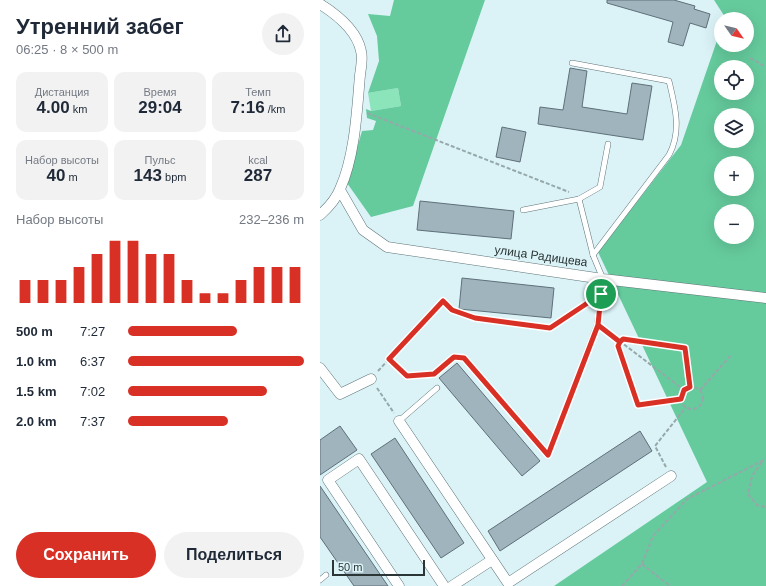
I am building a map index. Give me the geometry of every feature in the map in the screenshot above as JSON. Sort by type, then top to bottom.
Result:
[{"type":"street","points":[[320,4],[344,23],[356,36],[362,52],[357,110],[347,171],[340,190],[330,206],[320,215]]},
{"type":"street","name":"улица Радищева","points":[[340,190],[363,230],[387,247],[603,279],[766,298]]},
{"type":"street","points":[[320,368],[340,394],[371,378]]},
{"type":"street","points":[[399,421],[508,583],[671,476]]},
{"type":"street","points":[[399,586],[328,480],[359,459],[444,586]]},
{"type":"street","points":[[452,586],[492,560]]},
{"type":"lane","points":[[572,64],[669,81],[677,115],[676,138],[669,155],[593,255]]},
{"type":"lane","points":[[523,210],[579,198],[600,187],[608,144]]},
{"type":"lane","points":[[464,358],[548,455],[598,325],[603,279],[593,255],[579,198]]},
{"type":"lane","points":[[475,318],[550,328],[601,294]]},
{"type":"lane","points":[[399,421],[437,388]]},
{"type":"lane","points":[[320,580],[326,575]]},
{"type":"path","points":[[750,58],[766,67]]},
{"type":"path","points":[[357,110],[566,189],[579,198]]},
{"type":"path","points":[[399,421],[371,378],[443,301],[452,310],[475,318]]},
{"type":"path","points":[[598,325],[684,390]]},
{"type":"path","points":[[681,399],[638,405],[618,346],[620,342],[623,339],[685,348],[690,387]]},
{"type":"path","points":[[700,390],[731,355]]},
{"type":"path","points":[[389,359],[407,376],[434,374],[454,357],[464,358]]},
{"type":"path","points":[[694,386],[700,390],[703,399],[700,406],[693,409],[686,407],[681,399],[684,390],[694,386]]},
{"type":"path","points":[[671,476],[655,446],[686,407]]},
{"type":"path","points":[[622,586],[642,564],[653,536],[687,499],[766,459]]},
{"type":"path","points":[[763,461],[752,476],[748,494],[757,505],[766,507]]},
{"type":"path","points":[[642,564],[670,586]]},
{"type":"green space","points":[[394,0],[485,0],[413,206],[371,217],[347,183],[362,131],[373,130],[376,121],[367,118],[366,109],[371,111],[401,106],[398,88],[368,93],[379,61],[377,36],[368,14],[390,16]]},
{"type":"green space","points":[[714,0],[766,0],[766,586],[554,586],[707,482],[598,252],[681,145],[714,49],[714,52],[754,52],[754,12],[722,12]]},
{"type":"green space","points":[[398,88],[401,106],[371,111],[368,93]]},
{"type":"building","points":[[607,0],[674,0],[695,6],[694,9],[710,14],[706,28],[690,23],[683,46],[668,42],[673,22],[607,3]]},
{"type":"building","points":[[570,68],[587,71],[582,107],[627,114],[632,83],[652,86],[643,140],[538,124],[540,107],[563,110]]},
{"type":"building","points":[[502,127],[526,132],[520,162],[496,157]]},
{"type":"building","points":[[420,201],[514,211],[511,239],[417,230]]},
{"type":"building","points":[[462,278],[554,288],[551,318],[459,309]]},
{"type":"building","points":[[457,363],[540,461],[522,476],[439,378]]},
{"type":"building","points":[[340,426],[357,450],[320,475],[320,440]]},
{"type":"building","points":[[640,431],[652,451],[500,551],[488,531]]},
{"type":"building","points":[[395,438],[464,543],[441,558],[371,454]]},
{"type":"building","points":[[320,486],[388,586],[354,586],[320,537]]},
{"type":"route","points":[[601,294],[550,328],[475,318],[452,310],[443,301],[389,359],[407,376],[434,374],[454,357],[464,358],[548,455],[598,325],[620,342],[618,346],[638,405],[681,399],[684,390],[690,387],[685,348],[623,339],[620,342],[598,325],[601,294]]}]
